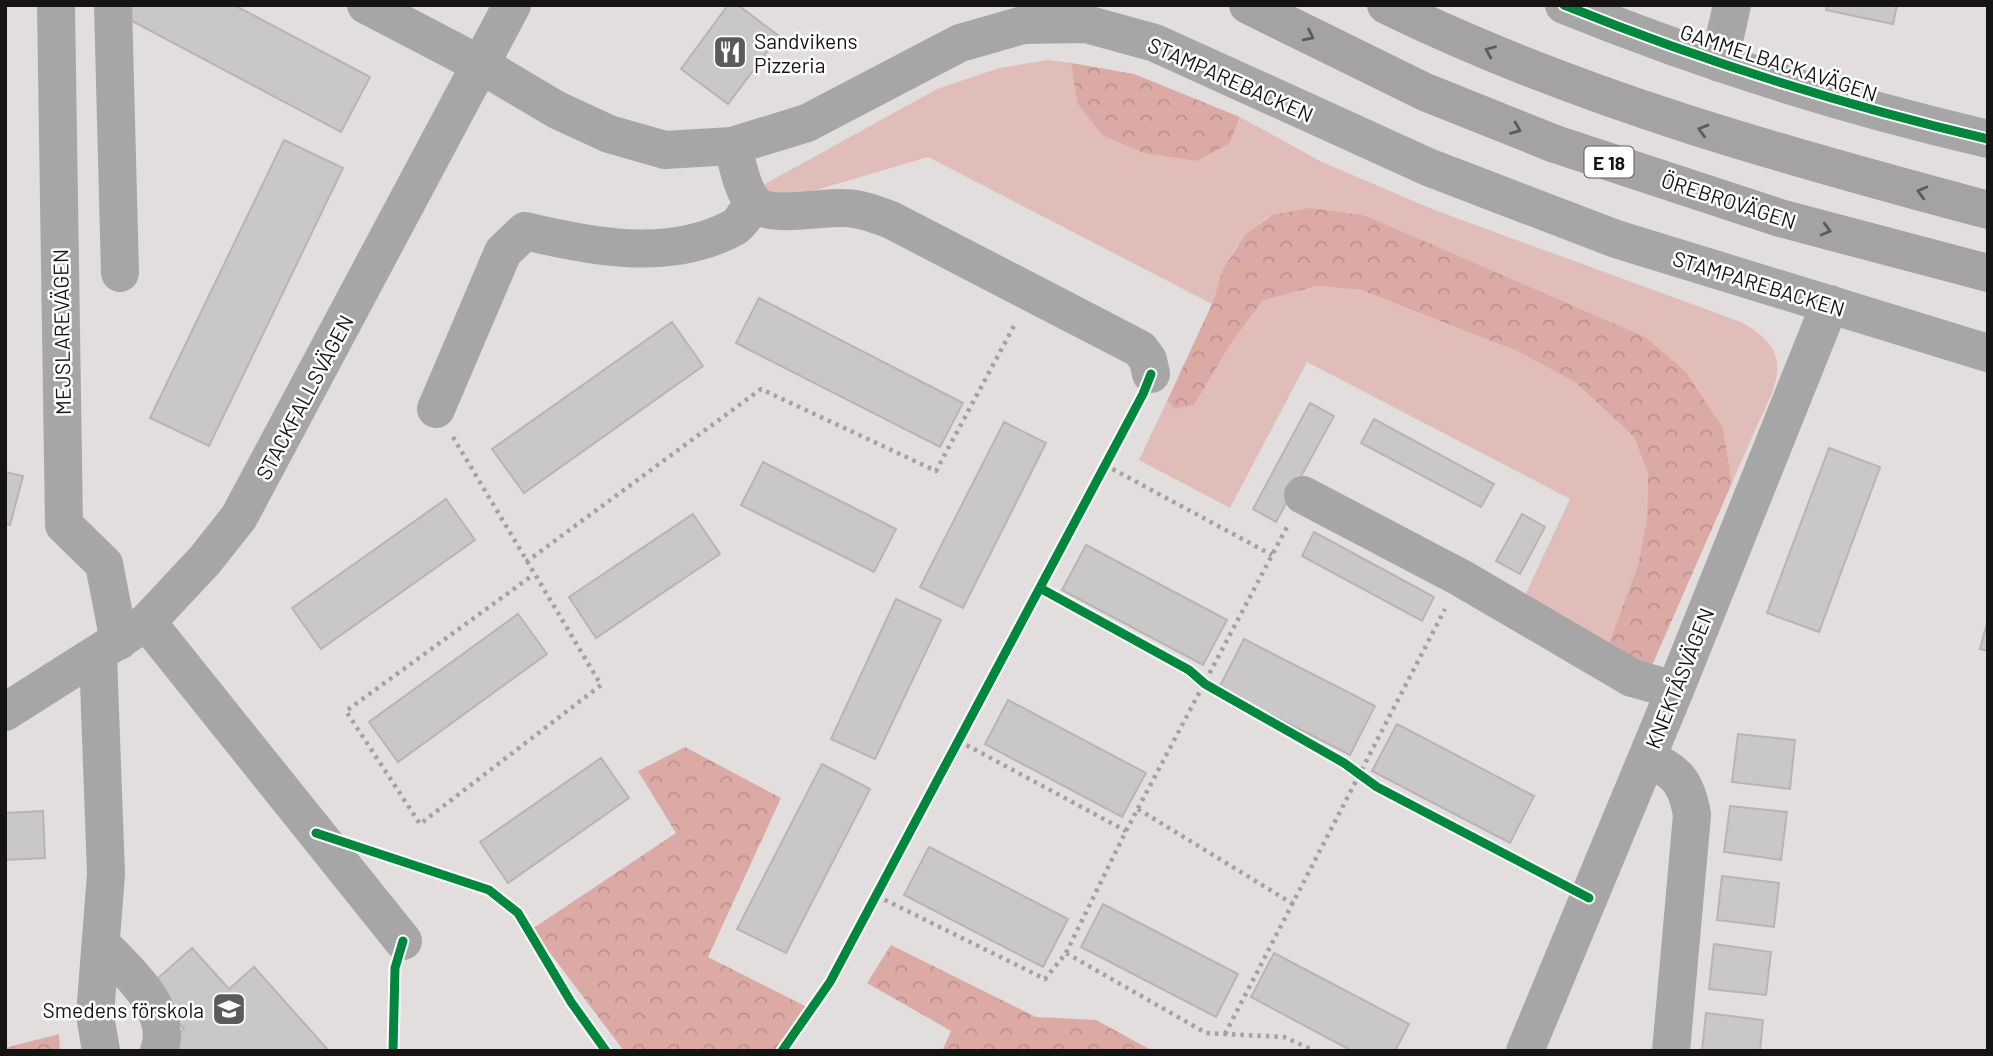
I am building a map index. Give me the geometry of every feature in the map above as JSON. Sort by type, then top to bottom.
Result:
[{"type":"highway","name":"ÖREBROVÄGEN","points":[[1248,5],[1425,92],[1555,144],[1780,218],[1988,273]]},
{"type":"highway","points":[[1387,5],[1444,33],[1609,100],[1770,151],[1988,210]]},
{"type":"street","name":"MEJSLAREVÄGEN","points":[[56,5],[64,525],[104,564],[121,640],[95,1015],[101,1051]]},
{"type":"street","points":[[113,5],[120,273]]},
{"type":"street","name":"STAMPAREBACKEN","points":[[366,5],[481,65],[557,110],[609,134],[665,150],[732,146],[807,123],[960,43],[1023,25],[1086,24],[1155,43],[1428,167],[1616,239],[1988,353]]},
{"type":"street","name":"STACKFALLSVÄGEN","points":[[5,712],[121,640],[205,559],[239,517],[512,5]]},
{"type":"street","name":"GAMMELBACKAVÄGEN","points":[[1564,5],[1719,63],[1867,110],[1988,139]]},
{"type":"street","points":[[1719,63],[1732,5]]},
{"type":"street","points":[[732,146],[753,203],[764,210],[782,212],[802,208],[835,208],[869,212],[891,220],[1140,349],[1148,360],[1151,374]]},
{"type":"street","points":[[436,409],[503,252],[525,230],[585,245],[676,248],[735,227],[753,203]]},
{"type":"street","name":"KNEKTÅSVÄGEN","points":[[1525,1051],[1675,690],[1830,304]]},
{"type":"street","points":[[1303,495],[1461,578],[1632,678],[1675,690]]},
{"type":"street","points":[[121,640],[403,941]]},
{"type":"street","points":[[1647,758],[1662,764],[1687,787],[1692,815],[1671,1051]]},
{"type":"street","points":[[101,944],[130,973],[154,1006],[162,1044],[159,1051]]},
{"type":"path","points":[[526,562],[761,389],[936,471],[1032,293]]},
{"type":"path","points":[[436,409],[601,685],[420,824],[346,711],[533,575]]},
{"type":"path","points":[[1099,478],[1112,454]]},
{"type":"path","points":[[1105,466],[1272,555]]},
{"type":"path","points":[[877,896],[1045,978],[1066,953],[1126,831],[1303,495]]},
{"type":"path","points":[[1225,1034],[1293,904],[1356,771],[1461,578]]},
{"type":"path","points":[[1197,677],[1216,691]]},
{"type":"path","points":[[953,753],[966,729]]},
{"type":"path","points":[[959,741],[1126,831]]},
{"type":"path","points":[[1356,771],[1368,780]]},
{"type":"path","points":[[1138,808],[1293,904]]},
{"type":"path","points":[[871,906],[884,884]]},
{"type":"path","points":[[1066,953],[1206,1033],[1284,1037],[1315,1051]]},
{"type":"shaded area","points":[[1048,60],[1071,63],[1077,103],[1103,135],[1143,153],[1230,143],[1240,117],[1322,162],[1432,209],[1741,322],[1770,345],[1776,357],[1777,369],[1771,396],[1732,483],[1723,428],[1271,215],[1248,234],[1232,253],[1212,304],[928,157],[769,204],[761,194],[765,184],[937,89],[999,68]]},
{"type":"shaded area","points":[[1317,286],[1359,290],[1517,351],[1576,383],[1634,437],[1648,474],[1647,518],[1638,565],[1607,648],[1520,606],[1570,499],[1307,362],[1230,508],[1139,460],[1167,401],[1175,409],[1262,301]]},
{"type":"green space","points":[[1071,63],[1134,74],[1240,117],[1230,143],[1197,161],[1143,153],[1102,135],[1077,103]]},
{"type":"green space","points":[[1310,208],[1366,216],[1645,337],[1686,372],[1723,428],[1732,483],[1650,670],[1607,648],[1638,565],[1647,518],[1648,474],[1634,437],[1576,383],[1517,351],[1360,290],[1317,286],[1262,301],[1231,343],[1194,405],[1175,409],[1167,401],[1212,304],[1223,269],[1245,235],[1272,215]]},
{"type":"green space","points":[[685,747],[781,798],[708,957],[807,1007],[777,1051],[624,1051],[532,929],[676,833],[638,771]]},
{"type":"green space","points":[[891,945],[1036,1017],[1096,1020],[1153,1051],[942,1051],[951,1031],[867,983]]},
{"type":"green space","points":[[59,1034],[60,1051],[5,1051],[5,1048]]},
{"type":"building","points":[[121,5],[234,5],[370,77],[341,132],[117,13]]},
{"type":"building","name":"Sandvikens Pizzeria","points":[[728,5],[738,5],[779,36],[728,104],[681,69]]},
{"type":"building","points":[[1827,5],[1897,5],[1893,24],[1826,10]]},
{"type":"building","points":[[284,140],[343,168],[209,446],[150,418]]},
{"type":"building","points":[[759,298],[963,403],[940,447],[736,343]]},
{"type":"building","points":[[672,322],[703,366],[524,493],[492,449]]},
{"type":"building","points":[[1310,403],[1334,416],[1276,522],[1253,509]]},
{"type":"building","points":[[1374,419],[1494,484],[1481,507],[1361,443]]},
{"type":"building","points":[[1004,422],[1046,443],[963,608],[920,587]]},
{"type":"building","points":[[1829,448],[1880,467],[1819,632],[1767,613]]},
{"type":"building","points":[[763,462],[896,529],[874,572],[741,505]]},
{"type":"building","points":[[5,472],[23,476],[10,525],[5,524]]},
{"type":"building","points":[[446,499],[475,540],[321,649],[292,608]]},
{"type":"building","points":[[693,514],[720,554],[596,638],[569,597]]},
{"type":"building","points":[[1522,514],[1545,527],[1520,574],[1496,561]]},
{"type":"building","points":[[1314,532],[1434,597],[1422,621],[1302,556]]},
{"type":"building","points":[[1086,545],[1227,620],[1203,665],[1062,590]]},
{"type":"building","points":[[896,599],[941,620],[875,759],[831,739]]},
{"type":"building","points":[[518,614],[547,654],[398,762],[369,722]]},
{"type":"building","points":[[1988,619],[1988,651],[1980,649]]},
{"type":"building","points":[[1244,639],[1375,706],[1350,755],[1219,688]]},
{"type":"building","points":[[1008,700],[1146,773],[1122,817],[985,744]]},
{"type":"building","points":[[1397,724],[1534,796],[1510,843],[1372,771]]},
{"type":"building","points":[[1738,734],[1795,740],[1790,789],[1732,782]]},
{"type":"building","points":[[601,758],[629,798],[508,883],[480,842]]},
{"type":"building","points":[[822,764],[870,789],[786,953],[737,929]]},
{"type":"building","points":[[1730,806],[1787,812],[1781,860],[1724,852]]},
{"type":"building","points":[[43,811],[45,858],[5,860],[5,813]]},
{"type":"building","points":[[929,847],[1068,919],[1043,967],[904,895]]},
{"type":"building","points":[[1722,876],[1779,883],[1774,927],[1717,920]]},
{"type":"building","points":[[1103,904],[1238,974],[1216,1017],[1081,947]]},
{"type":"building","points":[[1714,944],[1771,952],[1766,995],[1709,989]]},
{"type":"building","name":"Smedens förskola","points":[[192,948],[229,989],[254,967],[329,1051],[178,1051],[170,1042],[184,1029],[148,987]]},
{"type":"building","points":[[1274,953],[1409,1024],[1395,1051],[1352,1051],[1251,997]]},
{"type":"building","points":[[1706,1013],[1763,1020],[1760,1051],[1702,1051]]},
{"type":"cycle path","points":[[1564,5],[1668,45],[1773,80],[1880,112],[1988,139]]},
{"type":"cycle path","points":[[782,1051],[830,982],[1143,394],[1151,374]]},
{"type":"cycle path","points":[[1040,588],[1189,670],[1205,684],[1344,763],[1377,787],[1589,898]]},
{"type":"cycle path","points":[[316,833],[489,890],[518,913],[571,1002],[606,1051]]},
{"type":"cycle path","points":[[393,1051],[395,968],[403,941]]},
{"type":"place","name":"Sandvikens Pizzeria","points":[[730,52]]},
{"type":"place","name":"Smedens förskola","points":[[229,1009]]}]
